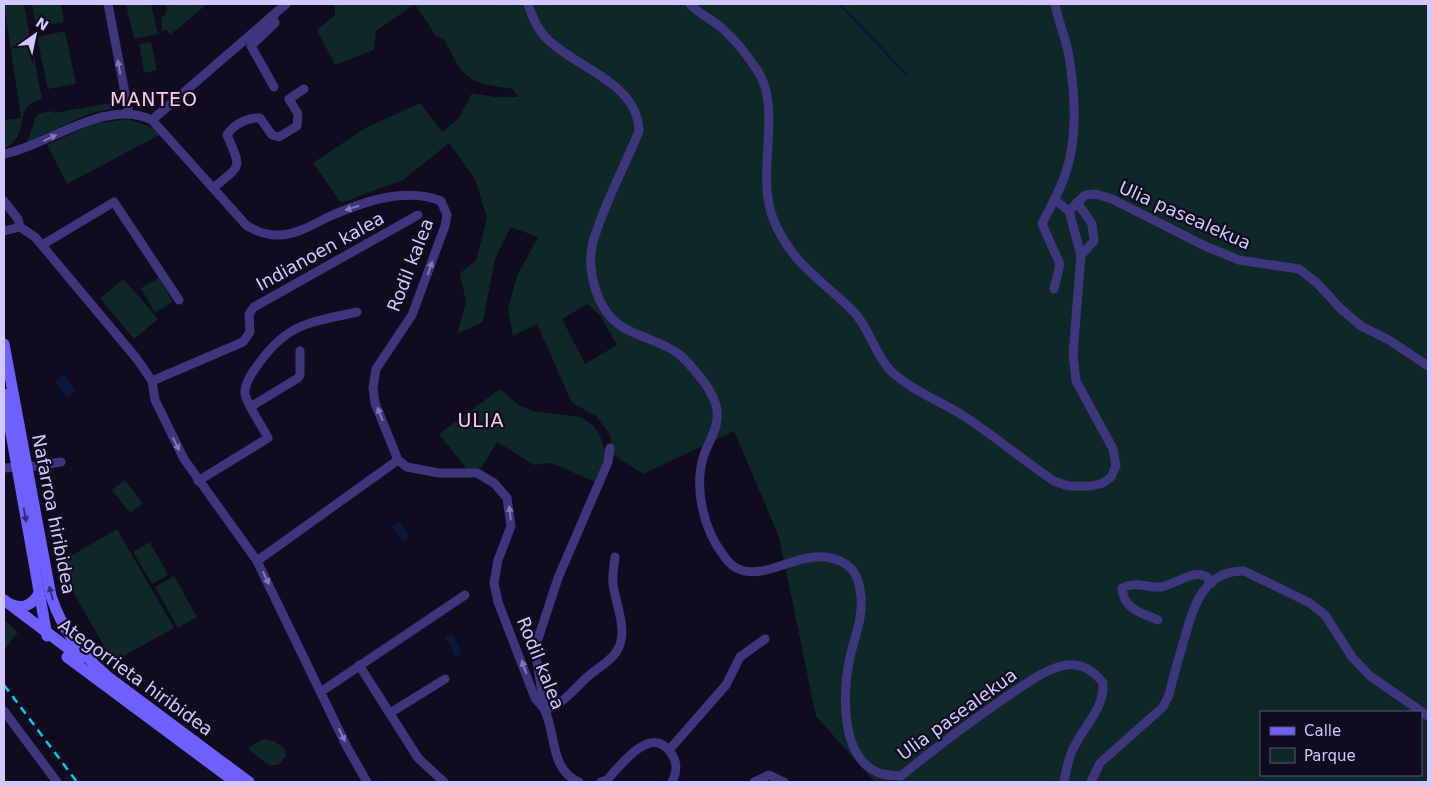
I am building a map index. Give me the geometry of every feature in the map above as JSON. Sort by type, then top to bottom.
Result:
[{"type":"main road","name":"Nafarroa hiribidea","points":[[4,344],[47,638]]},
{"type":"main road","name":"Nafarroa hiribidea","points":[[4,394],[46,576],[55,607],[64,628],[78,648],[106,675]]},
{"type":"main road","points":[[5,604],[23,607],[34,600],[39,593]]},
{"type":"main road","name":"Ategorrieta hiribidea","points":[[5,604],[235,782]]},
{"type":"main road","name":"Ategorrieta hiribidea","points":[[47,638],[106,675],[249,782]]},
{"type":"street","points":[[108,4],[128,114]]},
{"type":"street","points":[[4,154],[32,147],[88,120],[128,114],[152,120],[247,40],[286,4]]},
{"type":"street","name":"Ulia pasealekua","points":[[528,4],[534,21],[546,38],[620,91],[632,105],[638,119],[639,131],[593,243],[590,271],[598,295],[609,314],[619,324],[680,355],[708,388],[716,404],[718,420],[703,457],[700,481],[705,521],[715,542],[732,565],[741,570],[763,570],[822,556],[833,557],[847,564],[857,574],[861,599],[861,619],[850,659],[846,697],[847,727],[857,753],[877,772],[901,776],[952,735],[1032,680],[1054,668],[1069,664],[1085,666],[1103,683],[1104,692],[1099,706],[1073,749],[1064,782]]},
{"type":"street","points":[[690,4],[723,29],[757,70],[766,88],[768,114],[765,173],[767,196],[774,219],[786,245],[795,258],[857,315],[881,359],[906,383],[962,415],[1054,481],[1068,486],[1092,486],[1103,483],[1111,477],[1116,466],[1113,450],[1076,381],[1073,354],[1081,255],[1069,211],[1055,200]]},
{"type":"street","points":[[1054,289],[1060,264],[1042,224],[1066,174],[1071,150],[1074,97],[1069,54],[1055,4]]},
{"type":"street","points":[[272,16],[275,22],[251,46],[274,87]]},
{"type":"street","points":[[215,190],[237,169],[238,162],[227,135],[231,130],[251,117],[260,118],[272,135],[279,137],[297,126],[298,114],[289,99],[304,89]]},
{"type":"street","name":"Rodil kalea","points":[[152,120],[247,226],[262,234],[289,234],[344,210],[381,199],[418,195],[440,201],[445,208],[445,226],[412,315],[380,360],[374,377],[375,403],[398,460],[408,467],[418,470],[477,473],[494,483],[507,498],[511,526],[495,570],[495,591],[535,698],[545,710],[558,758],[568,775],[579,782]]},
{"type":"street","name":"Ulia pasealekua","points":[[1069,211],[1085,195],[1096,194],[1112,199],[1205,246],[1239,260],[1299,268],[1361,326],[1389,340],[1428,366]]},
{"type":"street","points":[[4,201],[18,219],[9,229]]},
{"type":"street","points":[[42,245],[114,202],[179,300]]},
{"type":"street","points":[[1078,202],[1092,224],[1094,241],[1081,255]]},
{"type":"street","name":"Indianoen kalea","points":[[152,381],[243,342],[250,332],[249,314],[254,307],[418,215]]},
{"type":"street","points":[[9,229],[26,230],[42,245],[137,359],[152,381],[153,392],[159,408],[176,444],[198,481],[242,537],[257,561],[322,691],[347,747],[367,782]]},
{"type":"street","points":[[198,481],[268,438],[245,394],[246,384],[272,346],[287,333],[304,324],[357,312]]},
{"type":"street","points":[[252,406],[298,378],[301,364],[300,351]]},
{"type":"street","points":[[610,448],[608,462],[558,578],[537,642],[536,656],[545,710],[558,705],[577,689],[584,680],[615,654],[620,646],[622,624],[614,584],[615,558]]},
{"type":"street","points":[[257,561],[398,460]]},
{"type":"street","points":[[4,468],[61,462]]},
{"type":"street","points":[[1091,782],[1106,758],[1163,707],[1169,695],[1192,608],[1219,576],[1232,571],[1244,571],[1310,603],[1325,615],[1352,657],[1370,676],[1421,711]]},
{"type":"street","points":[[1158,620],[1132,609],[1123,596],[1122,588],[1130,584],[1161,587],[1191,575],[1201,575],[1209,578],[1212,583]]},
{"type":"street","points":[[322,691],[465,595]]},
{"type":"street","points":[[669,750],[726,685],[740,657],[766,639]]},
{"type":"street","points":[[360,666],[418,758],[444,782]]},
{"type":"street","points":[[390,713],[445,678]]},
{"type":"street","points":[[4,711],[52,780]]},
{"type":"street","points":[[601,782],[607,780],[637,748],[659,743],[669,750],[676,767],[672,782]]},
{"type":"street","points":[[754,782],[769,775],[784,782]]},
{"type":"green space","points":[[4,4],[24,4],[42,99],[29,105],[25,110],[16,139],[4,149],[4,123],[6,120],[21,118]]},
{"type":"green space","points":[[32,4],[61,4],[64,22],[36,27]]},
{"type":"green space","points":[[126,4],[151,4],[158,34],[134,39]]},
{"type":"green space","points":[[163,4],[207,4],[170,35],[167,30],[162,30],[161,17],[164,16],[168,9]]},
{"type":"green space","points":[[335,4],[415,4],[376,31],[374,50],[335,65],[317,30],[335,15]]},
{"type":"green space","points":[[415,4],[1428,4],[1428,782],[875,782],[816,716],[779,537],[734,431],[643,474],[613,455],[610,435],[596,416],[572,403],[537,324],[513,336],[508,309],[517,276],[538,237],[511,227],[495,259],[483,322],[457,334],[466,302],[460,273],[476,261],[487,218],[475,179],[449,143],[403,180],[341,203],[313,163],[365,128],[420,103],[442,132],[459,118],[472,93],[495,97],[518,97],[513,89],[486,84],[469,77],[457,64],[444,39],[436,36]],"holes":[[[588,304],[601,317],[617,345],[585,364],[562,319]]]},
{"type":"green space","points":[[65,31],[76,84],[48,89],[37,37]]},
{"type":"green space","points":[[151,42],[157,70],[144,73],[139,44]]},
{"type":"green space","points":[[110,100],[117,100],[116,108],[91,113],[27,142],[36,117],[40,113],[53,111],[54,113],[110,103]]},
{"type":"green space","points":[[128,119],[149,126],[161,134],[67,184],[47,145],[93,124]]},
{"type":"green space","points":[[159,278],[173,302],[155,313],[141,288]]},
{"type":"green space","points":[[124,279],[158,319],[134,339],[100,298]]},
{"type":"green space","points":[[500,389],[518,405],[533,411],[580,417],[593,425],[600,436],[606,453],[595,482],[551,463],[534,465],[497,442],[481,468],[466,468],[439,434]]},
{"type":"green space","points":[[125,480],[143,503],[130,513],[112,490]]},
{"type":"green space","points":[[117,529],[174,628],[113,662],[57,564]]},
{"type":"green space","points":[[150,542],[168,575],[152,584],[133,552]]},
{"type":"green space","points":[[174,576],[197,617],[178,628],[155,587]]},
{"type":"green space","points":[[4,620],[18,632],[4,650]]},
{"type":"green space","points":[[263,739],[274,741],[285,749],[286,756],[278,765],[269,765],[250,751],[249,747]]},
{"type":"water","points":[[64,374],[76,391],[67,397],[55,381]]},
{"type":"water","points":[[399,521],[410,536],[403,542],[391,527]]},
{"type":"water","points":[[453,633],[462,653],[456,658],[445,637]]},
{"type":"waterway","points":[[840,4],[905,73]]},
{"type":"railway","points":[[4,685],[77,782]]},
{"type":"district","name":"MANTEO","points":[[154,99]]},
{"type":"district","name":"ULIA","points":[[481,420]]}]
